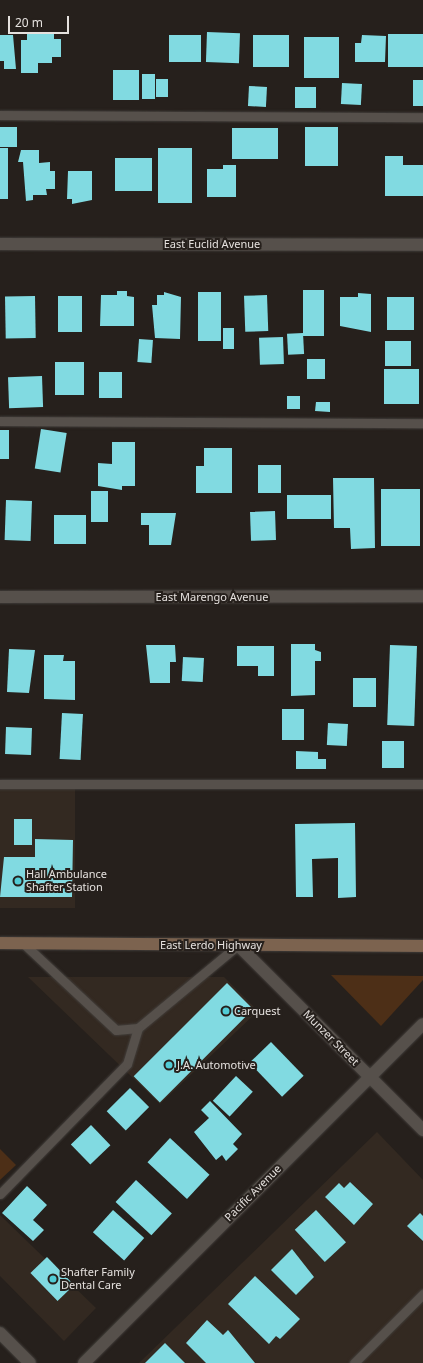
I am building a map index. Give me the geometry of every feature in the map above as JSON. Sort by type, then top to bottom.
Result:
[{"type":"main road","name":"East Lerdo Highway","points":[[0,943],[423,946]]},
{"type":"street","name":"East Euclid Avenue","points":[[0,244],[423,245]]},
{"type":"street","name":"East Marengo Avenue","points":[[0,597],[423,596]]},
{"type":"street","name":"Munzer Street","points":[[238,945],[423,1130]]},
{"type":"street","name":"Pacific Avenue","points":[[84,1363],[370,1077],[422,1028]]},
{"type":"street","points":[[0,1333],[30,1363]]},
{"type":"lane","points":[[0,115],[423,117]]},
{"type":"lane","points":[[0,421],[423,423]]},
{"type":"lane","points":[[0,784],[423,784]]},
{"type":"lane","points":[[24,944],[116,1030],[138,1028]]},
{"type":"lane","points":[[0,1194],[127,1064],[138,1028],[238,945]]},
{"type":"lane","points":[[354,1363],[423,1294]]},
{"type":"shaded area","points":[[0,788],[75,788],[75,908],[0,908]]},
{"type":"shaded area","points":[[331,975],[423,976],[423,980],[381,1026]]},
{"type":"shaded area","points":[[28,977],[224,977],[258,1011],[160,1104]]},
{"type":"shaded area","points":[[377,1132],[423,1180],[423,1363],[139,1363]]},
{"type":"shaded area","points":[[0,1149],[16,1165],[0,1180]]},
{"type":"shaded area","points":[[0,1215],[96,1308],[64,1341],[0,1276]]},
{"type":"building","points":[[207,32],[240,33],[239,63],[206,62]]},
{"type":"building","points":[[27,33],[54,33],[54,39],[61,39],[61,57],[52,57],[52,63],[38,63],[38,73],[21,73],[21,40],[27,40]]},
{"type":"building","points":[[388,34],[423,34],[423,67],[388,67]]},
{"type":"building","points":[[0,35],[13,35],[16,69],[4,69],[4,61],[0,61]]},
{"type":"building","points":[[169,35],[201,35],[201,62],[169,62]]},
{"type":"building","points":[[253,35],[289,35],[289,67],[253,67]]},
{"type":"building","points":[[362,35],[386,36],[385,62],[355,62],[355,43],[361,43]]},
{"type":"building","points":[[304,37],[339,37],[339,78],[304,78]]},
{"type":"building","points":[[113,70],[139,70],[139,100],[113,100]]},
{"type":"building","points":[[142,74],[155,74],[155,99],[142,99]]},
{"type":"building","points":[[156,79],[168,79],[168,97],[156,97]]},
{"type":"building","points":[[413,80],[423,80],[423,106],[413,106]]},
{"type":"building","points":[[342,83],[362,84],[361,105],[341,104]]},
{"type":"building","points":[[249,86],[267,87],[266,107],[248,106]]},
{"type":"building","points":[[295,87],[316,87],[316,108],[295,108]]},
{"type":"building","points":[[0,127],[17,127],[17,147],[0,147]]},
{"type":"building","points":[[305,127],[338,127],[338,166],[305,166]]},
{"type":"building","points":[[232,128],[278,128],[278,159],[232,159]]},
{"type":"building","points":[[0,148],[8,148],[8,199],[0,199]]},
{"type":"building","points":[[158,148],[192,148],[192,203],[158,203]]},
{"type":"building","points":[[21,150],[39,150],[39,163],[50,162],[50,171],[55,171],[55,189],[46,189],[47,195],[33,195],[33,200],[26,201],[23,162],[18,162]]},
{"type":"building","points":[[385,156],[403,156],[403,165],[423,165],[423,196],[385,196]]},
{"type":"building","points":[[115,158],[152,158],[152,191],[115,191]]},
{"type":"building","points":[[223,165],[236,165],[236,197],[207,197],[207,169],[223,169]]},
{"type":"building","points":[[68,171],[92,171],[92,200],[72,204],[72,199],[67,199]]},
{"type":"building","points":[[303,290],[324,290],[324,336],[303,336]]},
{"type":"building","points":[[117,291],[127,291],[127,296],[134,297],[134,326],[100,326],[101,295],[117,295]]},
{"type":"building","points":[[164,292],[181,297],[180,339],[155,338],[152,305],[157,305],[157,295],[164,295]]},
{"type":"building","points":[[198,292],[221,292],[221,341],[198,341]]},
{"type":"building","points":[[358,293],[371,294],[371,332],[340,326],[340,297],[358,297]]},
{"type":"building","points":[[267,295],[268,331],[245,332],[244,296]]},
{"type":"building","points":[[35,296],[36,338],[6,339],[5,297]]},
{"type":"building","points":[[58,296],[82,296],[82,332],[58,332]]},
{"type":"building","points":[[387,297],[414,297],[414,330],[387,330]]},
{"type":"building","points":[[223,328],[234,328],[234,349],[223,349]]},
{"type":"building","points":[[303,333],[304,354],[288,355],[287,334]]},
{"type":"building","points":[[283,337],[284,364],[260,365],[259,338]]},
{"type":"building","points":[[139,339],[153,340],[151,363],[137,362]]},
{"type":"building","points":[[385,341],[411,341],[411,366],[385,366]]},
{"type":"building","points":[[307,359],[325,359],[325,379],[307,379]]},
{"type":"building","points":[[55,362],[84,362],[84,395],[55,395]]},
{"type":"building","points":[[384,369],[419,369],[419,404],[384,404]]},
{"type":"building","points":[[99,372],[122,372],[122,398],[99,398]]},
{"type":"building","points":[[42,376],[43,407],[9,408],[8,377]]},
{"type":"building","points":[[287,396],[300,396],[300,409],[287,409]]},
{"type":"building","points":[[316,402],[330,402],[330,412],[315,411]]},
{"type":"building","points":[[41,429],[67,433],[60,473],[35,469]]},
{"type":"building","points":[[0,430],[9,430],[9,459],[0,459]]},
{"type":"building","points":[[112,442],[135,442],[135,486],[122,486],[122,490],[98,486],[98,463],[112,464]]},
{"type":"building","points":[[204,448],[232,448],[232,493],[196,493],[196,466],[204,466]]},
{"type":"building","points":[[258,465],[281,465],[281,493],[258,493]]},
{"type":"building","points":[[333,478],[374,478],[375,548],[351,549],[350,528],[334,528]]},
{"type":"building","points":[[381,489],[420,489],[420,546],[381,546]]},
{"type":"building","points":[[91,491],[108,491],[108,522],[91,522]]},
{"type":"building","points":[[287,495],[331,495],[331,519],[287,519]]},
{"type":"building","points":[[6,500],[32,501],[31,541],[5,540]]},
{"type":"building","points":[[275,511],[276,540],[251,541],[250,512]]},
{"type":"building","points":[[141,513],[176,513],[171,545],[149,545],[149,525],[141,525]]},
{"type":"building","points":[[54,515],[86,515],[86,544],[54,544]]},
{"type":"building","points":[[291,644],[315,644],[315,650],[321,652],[321,661],[315,661],[315,695],[291,696]]},
{"type":"building","points":[[146,645],[175,645],[176,662],[170,662],[170,683],[150,683]]},
{"type":"building","points":[[390,645],[417,646],[414,726],[387,725]]},
{"type":"building","points":[[237,646],[274,646],[274,676],[258,676],[258,666],[237,666]]},
{"type":"building","points":[[9,649],[35,650],[29,693],[7,692]]},
{"type":"building","points":[[44,655],[64,655],[63,661],[75,661],[75,700],[44,699]]},
{"type":"building","points":[[183,657],[204,658],[203,682],[182,681]]},
{"type":"building","points":[[353,678],[376,678],[376,707],[353,707]]},
{"type":"building","points":[[282,709],[304,709],[304,740],[282,740]]},
{"type":"building","points":[[62,713],[83,714],[81,760],[60,759]]},
{"type":"building","points":[[328,723],[348,724],[347,746],[327,745]]},
{"type":"building","points":[[6,727],[32,728],[31,755],[5,754]]},
{"type":"building","points":[[382,741],[404,741],[404,768],[382,768]]},
{"type":"building","points":[[296,751],[318,752],[318,759],[326,759],[326,769],[296,769]]},
{"type":"building","points":[[14,819],[32,819],[32,845],[14,845]]},
{"type":"building","points":[[355,823],[356,897],[338,898],[338,858],[312,859],[313,897],[296,897],[295,824]]},
{"type":"building","points":[[35,839],[73,840],[72,897],[0,897],[4,857],[35,857]]},
{"type":"building","points":[[227,983],[253,1009],[160,1103],[134,1076]]},
{"type":"building","points":[[271,1042],[304,1076],[282,1097],[249,1063]]},
{"type":"building","points":[[236,1076],[253,1092],[230,1117],[213,1101]]},
{"type":"building","points":[[130,1088],[149,1107],[126,1130],[107,1111]]},
{"type":"building","points":[[210,1101],[242,1134],[233,1144],[238,1149],[226,1161],[222,1155],[216,1160],[194,1132],[209,1118],[201,1110]]},
{"type":"building","points":[[91,1125],[110,1145],[90,1165],[71,1144]]},
{"type":"building","points":[[170,1138],[209,1175],[187,1199],[147,1162]]},
{"type":"building","points":[[136,1180],[172,1213],[151,1235],[116,1202]]},
{"type":"building","points":[[350,1182],[373,1204],[354,1225],[325,1197],[339,1183],[344,1188]]},
{"type":"building","points":[[27,1186],[47,1205],[33,1220],[44,1230],[33,1241],[2,1213]]},
{"type":"building","points":[[113,1210],[144,1238],[124,1260],[93,1232]]},
{"type":"building","points":[[316,1210],[346,1242],[325,1262],[295,1230]]},
{"type":"building","points":[[420,1213],[423,1216],[423,1241],[407,1226]]},
{"type":"building","points":[[292,1249],[314,1277],[296,1295],[271,1270]]},
{"type":"building","name":"Shafter Family Dental Care","points":[[47,1257],[74,1285],[58,1301],[30,1273]]},
{"type":"building","points":[[255,1276],[300,1319],[280,1339],[276,1336],[269,1344],[228,1304]]},
{"type":"building","points":[[207,1320],[223,1335],[228,1330],[255,1363],[206,1363],[186,1343]]},
{"type":"building","points":[[165,1343],[185,1363],[145,1363]]},
{"type":"place","name":"Hall Ambulance Shafter Station","points":[[18,881]]},
{"type":"place","name":"Carquest","points":[[226,1011]]},
{"type":"place","name":"J.A. Automotive","points":[[169,1065]]},
{"type":"place","name":"Shafter Family Dental Care","points":[[53,1279]]}]
